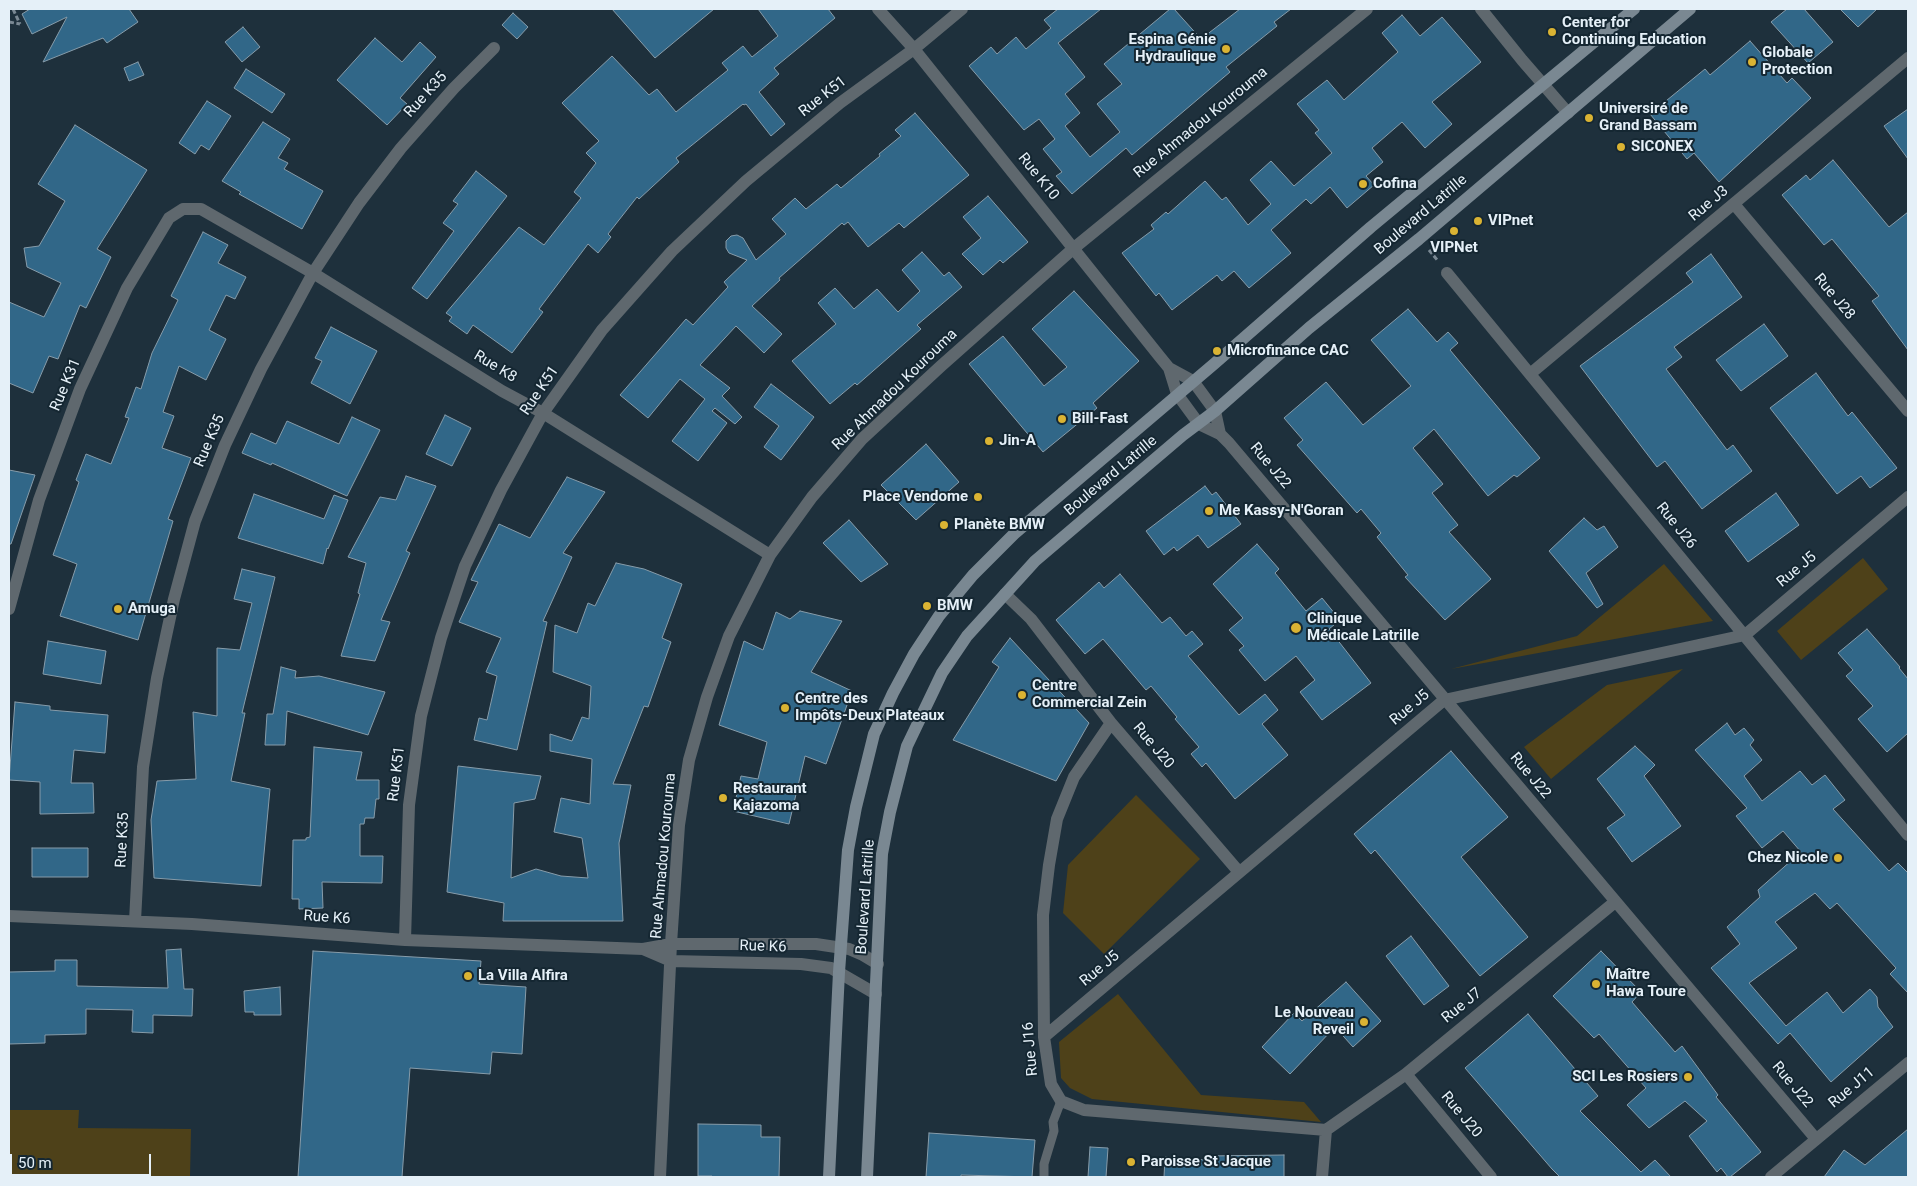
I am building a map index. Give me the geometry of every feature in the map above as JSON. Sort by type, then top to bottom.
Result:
[{"type":"main road","name":"Boulevard Latrille","points":[[829,1177],[839,972],[848,850],[863,775],[874,734],[893,692],[914,654],[939,616],[972,576],[1014,534],[1371,227],[1634,9]]},
{"type":"main road","name":"Boulevard Latrille","points":[[867,1177],[882,854],[890,812],[907,746],[942,673],[967,636],[1035,561],[1215,411],[1309,328],[1419,239],[1690,9]]},
{"type":"street","name":"Rue K10","points":[[878,9],[914,49],[1169,368]]},
{"type":"street","name":"Rue K51","points":[[405,940],[409,805],[421,716],[438,648],[465,566],[500,490],[543,413],[602,330],[672,251],[746,181],[840,103],[914,49],[962,9]]},
{"type":"street","name":"Rue Ahmadou Kourouma","points":[[660,1177],[672,961],[671,944],[680,825],[689,760],[708,697],[730,636],[770,555],[812,497],[862,439],[941,366],[1074,248],[1367,9]]},
{"type":"street","points":[[1481,9],[1568,113]]},
{"type":"street","name":"Rue K35","points":[[135,921],[143,768],[157,678],[174,598],[195,521],[225,445],[261,368],[314,273],[359,203],[401,148],[454,88],[494,48]]},
{"type":"street","name":"Rue J3","points":[[1530,374],[1908,58]]},
{"type":"street","name":"Rue J28","points":[[1734,204],[1908,411]]},
{"type":"street","name":"Rue K31","points":[[9,609],[39,500],[80,389],[127,288],[169,218],[182,208],[201,209]]},
{"type":"street","name":"Rue K8","points":[[201,209],[314,273],[770,555]]},
{"type":"street","name":"Rue J26","points":[[1448,273],[1908,834]]},
{"type":"street","points":[[1169,368],[1177,394],[1198,424]]},
{"type":"street","name":"Rue J22","points":[[1169,368],[1193,381],[1215,411],[1220,434]]},
{"type":"street","name":"Rue J22","points":[[1198,424],[1220,434],[1816,1139]]},
{"type":"street","name":"Rue J5","points":[[1044,1037],[1444,700],[1745,636],[1908,498]]},
{"type":"street","name":"Rue J20","points":[[1005,594],[1031,619],[1112,722],[1239,872]]},
{"type":"street","name":"Rue J16","points":[[1061,1100],[1051,1084],[1044,1037],[1043,915],[1049,865],[1058,819],[1074,777],[1112,722]]},
{"type":"street","name":"Rue J7","points":[[1326,1130],[1406,1074],[1615,902]]},
{"type":"street","name":"Rue K6","points":[[9,916],[135,921],[405,940],[643,949],[671,944],[816,944],[841,947],[863,955],[878,964]]},
{"type":"street","name":"Rue K6","points":[[643,949],[672,961],[817,965],[831,968],[876,994]]},
{"type":"street","name":"Rue J11","points":[[1771,1177],[1908,1063]]},
{"type":"street","name":"Rue J20","points":[[1406,1074],[1491,1177]]},
{"type":"street","points":[[1061,1100],[1084,1110],[1118,1114],[1326,1130],[1322,1177]]},
{"type":"lane","points":[[1044,1177],[1044,1164],[1054,1131],[1053,1122],[1061,1100]]},
{"type":"path","points":[[9,22],[20,24],[13,9]]},
{"type":"path","points":[[1419,239],[1448,273]]},
{"type":"shaded area","points":[[1863,558],[1888,589],[1801,660],[1777,631]]},
{"type":"shaded area","points":[[1664,564],[1713,621],[1451,669],[1577,636]]},
{"type":"shaded area","points":[[1683,669],[1551,779],[1524,747],[1607,685]]},
{"type":"shaded area","points":[[1136,795],[1200,859],[1104,954],[1063,913],[1068,865]]},
{"type":"shaded area","points":[[1118,994],[1201,1095],[1304,1102],[1321,1122],[1092,1099],[1070,1088],[1061,1078],[1059,1042]]},
{"type":"shaded area","points":[[9,1110],[79,1110],[78,1128],[191,1129],[190,1177],[9,1177]]},
{"type":"building","points":[[30,9],[129,9],[138,22],[107,43],[103,38],[43,62],[67,17],[32,34],[22,14]]},
{"type":"building","points":[[612,9],[714,9],[655,58]]},
{"type":"building","points":[[758,9],[828,9],[835,18],[774,68],[779,74],[759,92],[785,124],[771,136],[746,104],[743,104],[676,158],[679,162],[639,199],[637,197],[608,234],[611,237],[598,253],[588,244],[539,309],[543,312],[512,353],[473,325],[467,334],[449,321],[452,317],[446,313],[519,227],[544,245],[581,198],[574,192],[596,163],[586,153],[599,141],[562,103],[612,56],[649,95],[657,89],[676,112],[728,70],[722,63],[743,46],[752,57],[778,36]]},
{"type":"building","points":[[1058,9],[1101,9],[1058,43],[1085,77],[1065,94],[1080,113],[1065,126],[1090,157],[1120,132],[1097,104],[1122,84],[1104,64],[1170,9],[1174,9],[1201,39],[1240,9],[1291,9],[1274,22],[1277,26],[1226,67],[1230,72],[1132,155],[1126,148],[1072,194],[1056,176],[1062,172],[1043,149],[1055,139],[1039,119],[1024,130],[969,66],[991,47],[997,54],[1016,37],[1026,49],[1051,28],[1044,20]]},
{"type":"building","points":[[1787,9],[1804,9],[1833,42],[1808,63],[1771,22]]},
{"type":"building","points":[[1840,9],[1877,9],[1858,27]]},
{"type":"building","points":[[513,13],[528,27],[517,39],[502,25]]},
{"type":"building","points":[[1402,15],[1420,36],[1442,17],[1481,62],[1432,102],[1452,124],[1425,148],[1402,122],[1372,148],[1383,162],[1366,176],[1374,185],[1347,208],[1330,187],[1311,204],[1306,199],[1271,230],[1291,253],[1249,288],[1234,271],[1222,281],[1217,275],[1172,310],[1159,293],[1156,296],[1122,253],[1154,229],[1151,225],[1166,212],[1168,214],[1205,181],[1222,200],[1226,197],[1248,225],[1271,204],[1250,180],[1271,161],[1294,186],[1332,153],[1315,133],[1319,130],[1297,104],[1327,80],[1344,100],[1398,52],[1382,33]]},
{"type":"building","points":[[243,27],[260,47],[242,62],[225,42]]},
{"type":"building","points":[[375,38],[402,62],[420,42],[436,57],[400,98],[407,104],[387,125],[337,80]]},
{"type":"building","points":[[1750,41],[1787,83],[1792,78],[1811,98],[1719,182],[1694,153],[1687,159],[1650,114],[1705,69],[1710,75]]},
{"type":"building","points":[[138,62],[144,75],[129,81],[124,68]]},
{"type":"building","points":[[246,69],[285,94],[272,113],[234,88]]},
{"type":"building","points":[[207,101],[231,116],[209,150],[201,145],[195,154],[179,143]]},
{"type":"building","points":[[1908,109],[1908,159],[1884,126]]},
{"type":"building","points":[[915,113],[969,175],[904,228],[899,223],[868,247],[848,222],[844,225],[842,223],[779,278],[780,280],[752,306],[782,334],[764,353],[736,326],[700,365],[730,388],[722,396],[742,417],[735,424],[715,408],[712,411],[727,423],[698,461],[672,441],[705,399],[680,379],[648,418],[620,395],[686,319],[693,325],[728,287],[724,282],[747,260],[729,253],[726,248],[726,241],[731,236],[737,235],[743,238],[756,260],[786,234],[772,219],[795,198],[806,209],[837,184],[841,188],[901,136],[895,130]]},
{"type":"building","points":[[263,122],[290,139],[278,158],[288,163],[284,169],[323,191],[302,229],[239,194],[241,192],[222,181]]},
{"type":"building","points":[[75,125],[147,170],[97,249],[111,257],[86,308],[80,305],[58,359],[49,356],[33,393],[9,383],[9,302],[44,317],[61,283],[27,267],[24,248],[39,246],[65,201],[38,184]]},
{"type":"building","points":[[1833,160],[1889,227],[1908,212],[1908,350],[1872,301],[1879,296],[1832,239],[1824,245],[1782,195],[1806,175],[1810,180]]},
{"type":"building","points":[[476,171],[507,196],[427,299],[412,288],[454,231],[443,223],[458,204],[453,201]]},
{"type":"building","points":[[988,196],[1028,242],[1003,263],[1000,260],[983,275],[962,254],[981,238],[963,217]]},
{"type":"building","points":[[203,232],[228,245],[218,263],[246,277],[235,299],[226,295],[209,330],[226,339],[206,380],[179,366],[163,412],[174,416],[162,448],[191,458],[168,519],[173,521],[138,640],[60,616],[77,564],[53,555],[79,482],[76,480],[86,454],[111,464],[129,418],[125,417],[136,387],[141,389],[152,353],[178,300],[171,296]]},
{"type":"building","points":[[922,252],[944,276],[949,272],[962,287],[917,325],[921,329],[857,385],[855,383],[830,404],[792,361],[836,324],[818,303],[835,288],[854,309],[877,289],[898,312],[920,291],[902,270]]},
{"type":"building","points":[[1711,254],[1742,297],[1674,347],[1682,357],[1666,369],[1727,450],[1733,445],[1752,471],[1702,509],[1665,461],[1657,467],[1580,366],[1693,282],[1686,273]]},
{"type":"building","points":[[1074,291],[1139,361],[1093,403],[1097,408],[1043,452],[969,364],[1003,336],[1044,386],[1067,367],[1032,329]]},
{"type":"building","points":[[1408,309],[1437,342],[1448,332],[1458,343],[1450,350],[1540,458],[1517,477],[1514,475],[1488,496],[1434,429],[1413,448],[1443,484],[1432,493],[1458,525],[1449,532],[1491,579],[1445,620],[1405,577],[1408,575],[1377,537],[1381,533],[1361,509],[1357,513],[1297,445],[1303,440],[1284,418],[1326,382],[1363,425],[1411,386],[1371,340]]},
{"type":"building","points":[[1764,324],[1788,356],[1741,391],[1716,360]]},
{"type":"building","points":[[331,327],[377,351],[350,404],[311,383],[322,361],[315,358]]},
{"type":"building","points":[[1816,373],[1848,416],[1852,412],[1897,468],[1870,488],[1861,476],[1837,494],[1770,408]]},
{"type":"building","points":[[771,384],[814,417],[781,460],[764,447],[779,426],[754,407]]},
{"type":"building","points":[[445,415],[471,428],[452,466],[426,454]]},
{"type":"building","points":[[352,417],[380,430],[347,496],[272,463],[271,465],[242,453],[251,433],[276,444],[287,421],[339,444]]},
{"type":"building","points":[[926,444],[959,482],[916,520],[881,485]]},
{"type":"building","points":[[9,470],[35,475],[11,544],[9,544]]},
{"type":"building","points":[[406,476],[436,486],[406,551],[410,553],[381,620],[390,622],[375,661],[341,656],[360,594],[358,593],[366,563],[348,557],[380,497],[396,500]]},
{"type":"building","points":[[567,477],[605,492],[563,553],[572,557],[543,621],[547,622],[517,750],[474,740],[479,718],[487,720],[497,676],[486,672],[501,638],[459,622],[478,582],[471,580],[499,524],[530,538]]},
{"type":"building","points":[[1205,486],[1212,495],[1216,492],[1241,524],[1208,548],[1198,535],[1177,551],[1174,547],[1164,555],[1146,531]]},
{"type":"building","points":[[1776,493],[1799,525],[1748,562],[1725,531]]},
{"type":"building","points":[[254,494],[324,519],[334,495],[348,500],[327,548],[323,564],[238,538]]},
{"type":"building","points":[[1584,518],[1597,530],[1604,526],[1618,547],[1586,573],[1603,604],[1597,608],[1549,551]]},
{"type":"building","points":[[849,520],[888,564],[861,582],[823,543]]},
{"type":"building","points":[[1257,544],[1279,569],[1275,573],[1306,611],[1322,598],[1340,620],[1329,629],[1371,683],[1322,720],[1300,692],[1315,680],[1296,656],[1265,681],[1239,650],[1244,646],[1229,630],[1243,618],[1213,584]]},
{"type":"building","points":[[616,563],[644,569],[682,584],[662,638],[671,642],[648,707],[644,706],[613,784],[631,785],[619,843],[623,921],[503,921],[504,903],[447,892],[458,766],[541,776],[535,799],[514,803],[511,878],[536,869],[561,876],[588,878],[582,838],[554,832],[561,798],[590,804],[592,759],[550,751],[550,734],[572,741],[582,717],[589,719],[591,686],[553,672],[555,625],[577,633],[588,603],[595,606]]},
{"type":"building","points":[[242,569],[275,577],[242,713],[245,713],[231,781],[270,789],[261,886],[154,878],[151,820],[157,781],[196,779],[193,712],[217,716],[217,648],[240,650],[252,603],[234,599]]},
{"type":"building","points":[[1120,574],[1162,623],[1170,617],[1186,636],[1192,631],[1203,644],[1188,656],[1239,715],[1265,694],[1278,710],[1262,724],[1288,755],[1235,799],[1206,763],[1202,767],[1191,754],[1199,747],[1175,719],[1177,717],[1151,686],[1146,690],[1103,639],[1085,654],[1056,620],[1099,582],[1104,588]]},
{"type":"building","points":[[800,611],[842,621],[811,672],[852,691],[826,764],[805,756],[789,824],[733,811],[741,776],[758,779],[767,742],[719,725],[744,641],[763,650],[776,612],[790,619]]},
{"type":"building","points":[[1867,629],[1908,679],[1908,733],[1887,752],[1858,719],[1873,706],[1846,676],[1853,670],[1838,653]]},
{"type":"building","name":"Centre Commercial Zein","points":[[1010,638],[1089,723],[1056,781],[953,740],[999,667],[992,662]]},
{"type":"building","points":[[48,641],[106,651],[101,684],[43,674]]},
{"type":"building","points":[[281,667],[296,671],[295,678],[319,676],[385,692],[368,735],[287,711],[285,745],[265,745],[267,714],[273,714]]},
{"type":"building","points":[[15,702],[50,706],[50,710],[108,715],[105,753],[74,750],[71,783],[93,783],[94,813],[40,814],[40,782],[9,780]]},
{"type":"building","points":[[1727,723],[1735,735],[1744,728],[1754,740],[1750,745],[1762,760],[1744,776],[1762,801],[1800,771],[1812,785],[1825,775],[1845,800],[1833,809],[1889,871],[1898,863],[1908,873],[1908,993],[1890,974],[1896,968],[1837,903],[1830,909],[1815,893],[1775,922],[1797,948],[1749,983],[1786,1026],[1827,992],[1843,1013],[1870,989],[1877,997],[1878,1007],[1893,1027],[1831,1082],[1790,1033],[1778,1044],[1711,968],[1740,944],[1727,927],[1760,897],[1758,890],[1801,852],[1783,831],[1762,848],[1736,816],[1747,808],[1695,750]]},
{"type":"building","points":[[1635,746],[1655,765],[1644,776],[1681,826],[1632,862],[1607,828],[1625,815],[1597,779]]},
{"type":"building","points":[[314,747],[362,752],[356,780],[379,780],[379,799],[376,799],[374,818],[365,818],[364,824],[360,824],[360,856],[383,856],[382,883],[322,882],[323,908],[299,909],[299,899],[292,899],[293,840],[306,840],[306,838],[310,837]]},
{"type":"building","points":[[1451,751],[1508,817],[1461,857],[1528,937],[1480,976],[1375,850],[1371,854],[1354,834]]},
{"type":"building","points":[[32,848],[88,848],[88,877],[32,877]]},
{"type":"building","points":[[1411,936],[1449,986],[1424,1005],[1386,956]]},
{"type":"building","points":[[181,949],[184,989],[193,989],[192,1016],[153,1015],[153,1033],[132,1032],[133,1010],[86,1009],[86,1034],[45,1035],[45,1043],[9,1044],[9,972],[55,971],[55,960],[77,960],[77,986],[168,988],[166,950]]},
{"type":"building","points":[[313,951],[481,961],[479,984],[526,987],[522,1054],[492,1052],[490,1074],[410,1068],[402,1177],[298,1177]]},
{"type":"building","points":[[1601,951],[1641,992],[1632,1002],[1675,1052],[1682,1046],[1718,1095],[1716,1097],[1761,1152],[1730,1177],[1721,1168],[1717,1172],[1689,1136],[1707,1121],[1685,1101],[1649,1128],[1627,1105],[1646,1088],[1599,1034],[1594,1038],[1553,996]]},
{"type":"building","points":[[1346,982],[1381,1021],[1353,1047],[1335,1027],[1290,1074],[1262,1047],[1294,1013],[1302,1021]]},
{"type":"building","points":[[280,987],[281,1015],[254,1015],[254,1012],[245,1012],[244,991]]},
{"type":"building","points":[[1528,1014],[1598,1096],[1580,1111],[1641,1172],[1655,1160],[1671,1177],[1560,1177],[1552,1169],[1465,1068]]},
{"type":"building","points":[[698,1124],[761,1125],[761,1137],[780,1137],[779,1177],[698,1176]]},
{"type":"building","points":[[1908,1129],[1908,1177],[1824,1177],[1844,1150],[1865,1165]]},
{"type":"building","points":[[929,1133],[1035,1140],[1032,1177],[961,1175],[961,1177],[926,1177]]},
{"type":"building","points":[[1090,1147],[1108,1148],[1106,1177],[1088,1177]]},
{"type":"building","points":[[1284,1155],[1284,1177],[1164,1177],[1165,1157],[1207,1160],[1207,1156]]},
{"type":"place","name":"Center for Continuing Education","points":[[1552,32]]},
{"type":"place","name":"Espina Génie Hydraulique","points":[[1226,49]]},
{"type":"place","name":"Globale Protection","points":[[1752,62]]},
{"type":"place","name":"Universiré de Grand Bassam","points":[[1589,118]]},
{"type":"place","name":"SICONEX","points":[[1621,147]]},
{"type":"place","name":"Cofina","points":[[1363,184]]},
{"type":"place","name":"VIPnet","points":[[1478,221]]},
{"type":"place","name":"VIPNet","points":[[1454,231]]},
{"type":"place","name":"Microfinance CAC","points":[[1217,351]]},
{"type":"place","name":"Bill-Fast","points":[[1062,419]]},
{"type":"place","name":"Jin-A","points":[[989,441]]},
{"type":"place","name":"Place Vendome","points":[[978,497]]},
{"type":"place","name":"Me Kassy-N'Goran","points":[[1209,511]]},
{"type":"place","name":"Planète BMW","points":[[944,525]]},
{"type":"place","name":"BMW","points":[[927,606]]},
{"type":"place","name":"Amuga","points":[[118,609]]},
{"type":"place","name":"Clinique Médicale Latrille","points":[[1296,628]]},
{"type":"place","name":"Centre Commercial Zein","points":[[1022,695]]},
{"type":"place","name":"Centre des Impôts-Deux Plateaux","points":[[785,708]]},
{"type":"place","name":"Restaurant Kajazoma","points":[[723,798]]},
{"type":"place","name":"Chez Nicole","points":[[1838,858]]},
{"type":"place","name":"La Villa Alfira","points":[[468,976]]},
{"type":"place","name":"Maître Hawa Toure","points":[[1596,984]]},
{"type":"place","name":"Le Nouveau Reveil","points":[[1364,1022]]},
{"type":"place","name":"SCI Les Rosiers","points":[[1688,1077]]},
{"type":"place","name":"Paroisse St Jacque","points":[[1131,1162]]}]
